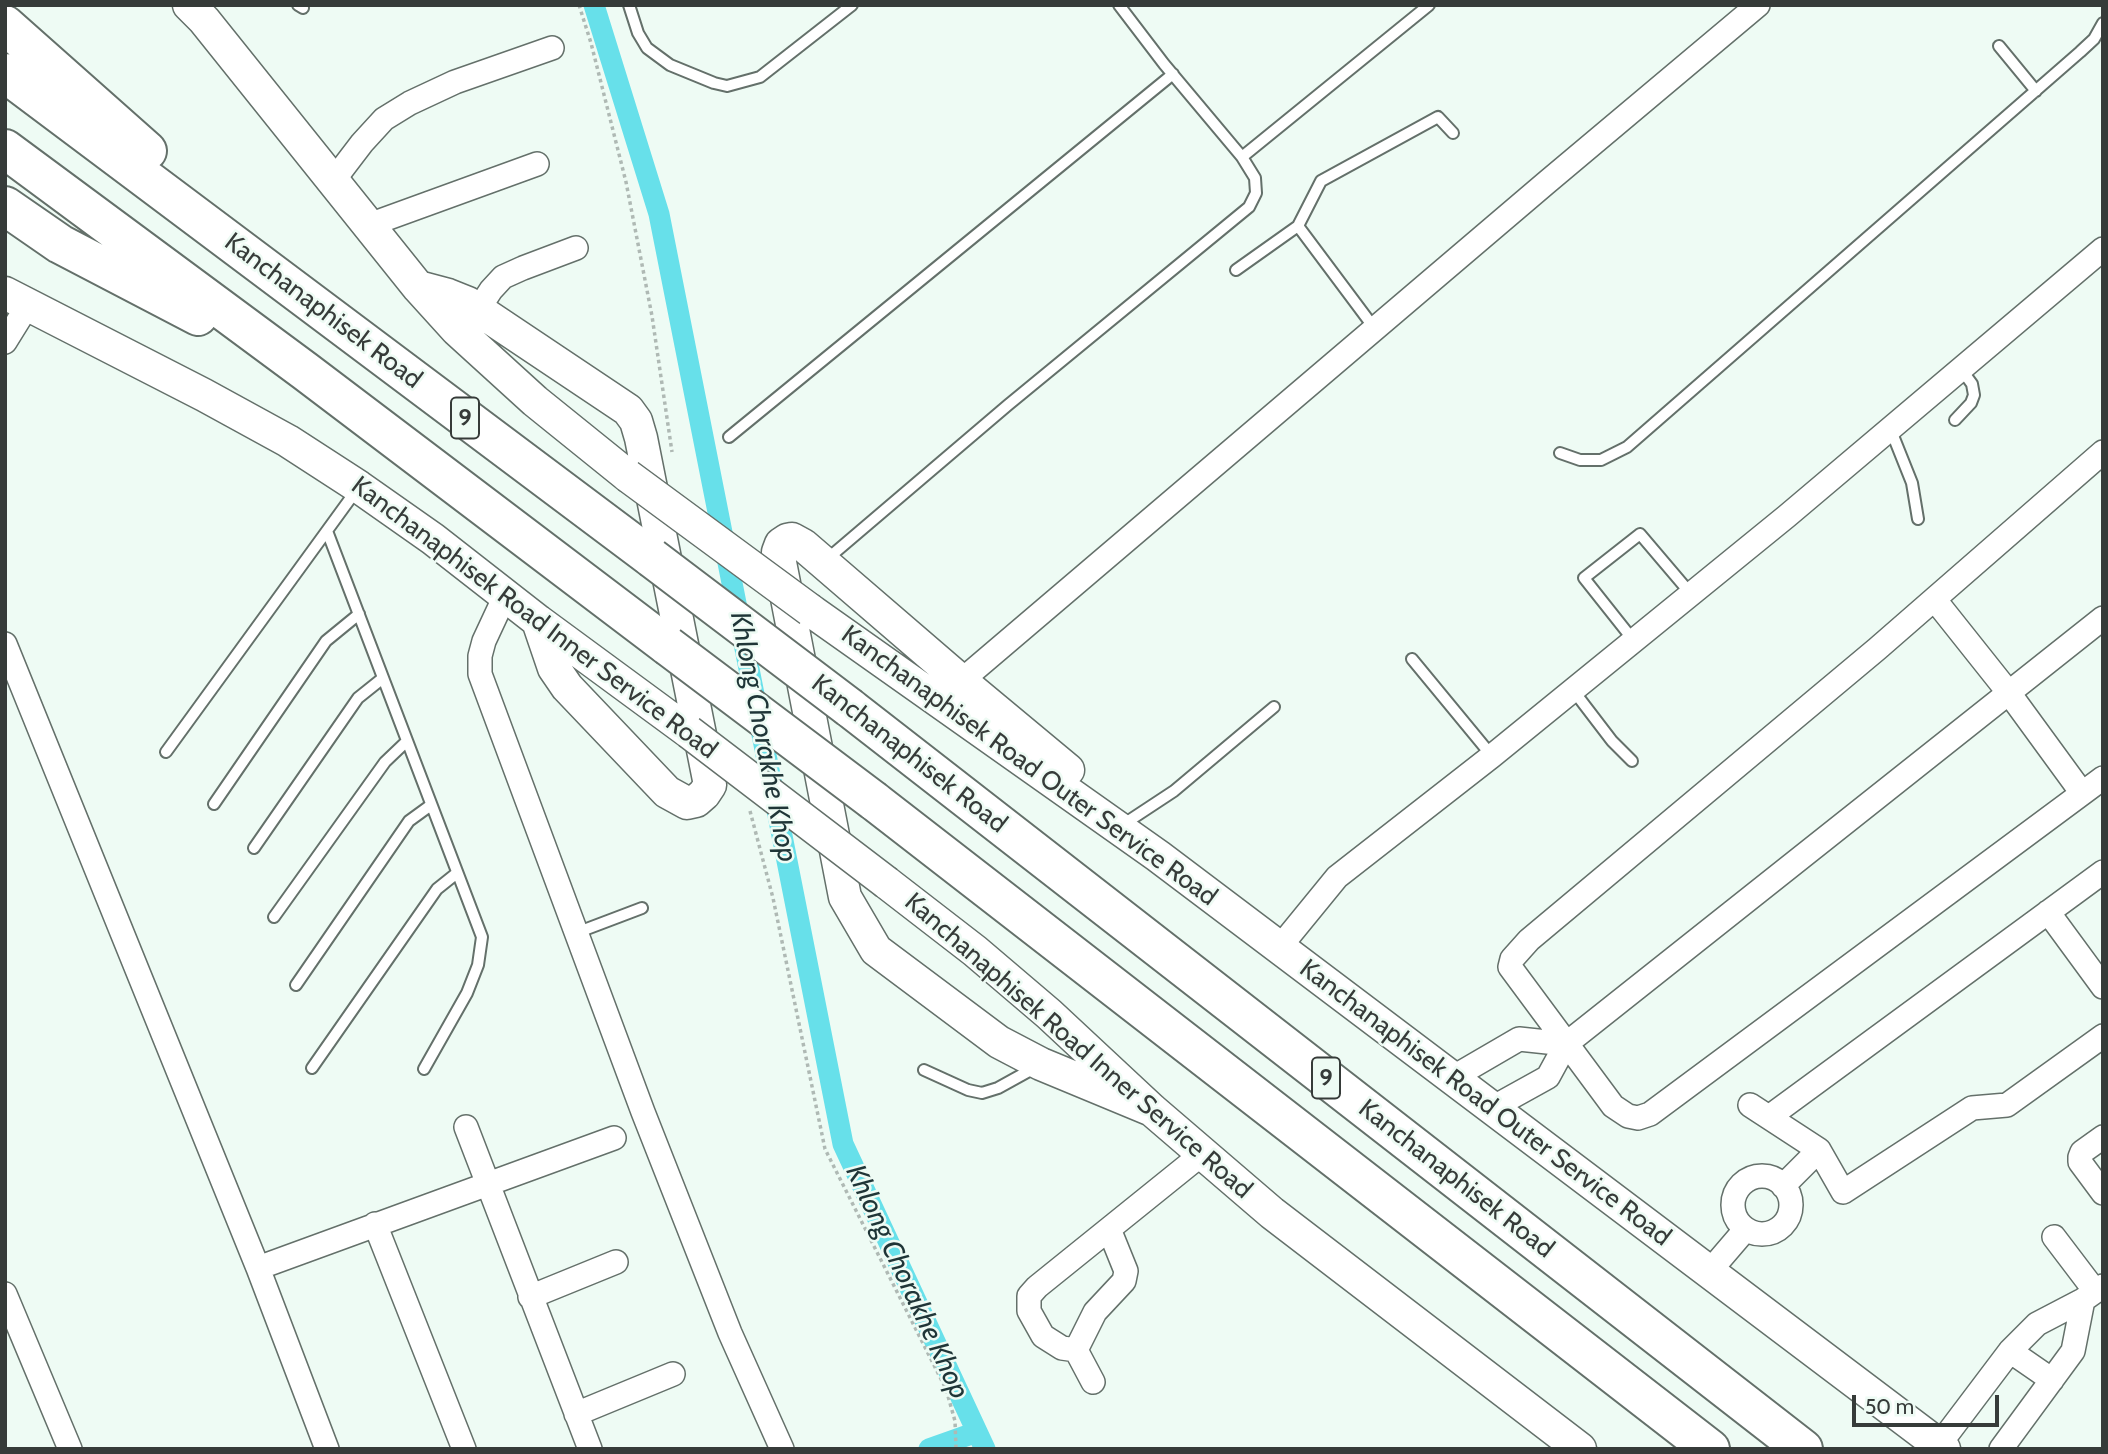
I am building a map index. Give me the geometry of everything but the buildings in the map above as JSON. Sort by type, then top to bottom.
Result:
[{"type":"highway","points":[[5,25],[238,228],[279,279]]},
{"type":"highway","name":"Kanchanaphisek Road","points":[[5,73],[850,708],[1803,1449]]},
{"type":"highway","name":"9","points":[[5,149],[305,371],[874,801],[1710,1449]]},
{"type":"highway","points":[[5,206],[60,244],[305,371]]},
{"type":"highway","points":[[5,224],[60,244]]},
{"type":"main road","name":"Kanchanaphisek Road Outer Service Road","points":[[202,10],[333,181],[418,286],[457,330],[535,401],[628,476],[810,610],[1157,856],[1941,1447]]},
{"type":"main road","points":[[418,286],[468,303],[628,410],[636,421],[710,785],[704,794],[696,801],[687,803],[667,792],[567,687],[554,668],[538,621]]},
{"type":"main road","name":"Kanchanaphisek Road Inner Service Road","points":[[17,299],[129,355],[288,441],[433,540],[975,951],[1049,1014],[1202,1154],[1352,1276],[1580,1449]]},
{"type":"main road","points":[[1152,1111],[1041,1064],[999,1042],[876,950],[845,897],[778,552],[781,544],[792,539],[824,562],[961,681],[1130,820],[1145,836],[1157,856]]},
{"type":"street","points":[[961,681],[1758,5]]},
{"type":"street","points":[[333,181],[362,142],[384,119],[410,103],[455,82],[552,48]]},
{"type":"street","points":[[369,225],[537,164]]},
{"type":"street","points":[[478,310],[503,277],[576,248]]},
{"type":"street","points":[[1279,948],[1337,877],[1634,641],[2103,249]]},
{"type":"street","points":[[5,342],[17,299]]},
{"type":"street","points":[[2103,452],[1935,600],[1529,940],[1512,959],[1510,967],[1613,1105],[1628,1116],[1638,1118],[1650,1114],[2103,778]]},
{"type":"street","points":[[505,596],[484,640],[480,656],[480,674],[643,1112],[730,1334],[782,1449]]},
{"type":"street","points":[[1935,600],[2009,693],[2082,793]]},
{"type":"street","points":[[1492,1108],[1548,1077],[1566,1045],[2103,618]]},
{"type":"street","points":[[5,644],[258,1268],[327,1449]]},
{"type":"street","points":[[1769,1117],[2103,872]]},
{"type":"street","points":[[2048,912],[2103,988]]},
{"type":"street","points":[[1750,1105],[1819,1150],[1843,1192],[1972,1108],[2007,1105],[2103,1036]]},
{"type":"street","points":[[1452,1078],[1519,1039],[1566,1045]]},
{"type":"street","points":[[466,1127],[590,1449]]},
{"type":"street","points":[[2103,1137],[2082,1152],[2080,1157],[2080,1162],[2103,1193]]},
{"type":"street","points":[[258,1268],[614,1138]]},
{"type":"street","points":[[1783,1186],[1819,1150]]},
{"type":"street","points":[[1076,1350],[1062,1348],[1043,1336],[1029,1311],[1029,1296],[1202,1154]]},
{"type":"street","points":[[1761,1176],[1771,1177],[1783,1186],[1790,1198],[1791,1208],[1783,1226],[1766,1235],[1745,1230],[1735,1218],[1732,1209],[1736,1190],[1742,1183],[1761,1176]]},
{"type":"street","points":[[375,1224],[464,1449]]},
{"type":"street","points":[[1076,1350],[1095,1312],[1124,1281],[1126,1270],[1109,1229]]},
{"type":"street","points":[[1709,1272],[1745,1230]]},
{"type":"street","points":[[2054,1237],[2094,1292]]},
{"type":"street","points":[[530,1297],[616,1262]]},
{"type":"street","points":[[1941,1447],[2011,1351],[2037,1324],[2094,1292]]},
{"type":"street","points":[[2001,1449],[2073,1351],[2094,1292]]},
{"type":"street","points":[[5,1294],[70,1449]]},
{"type":"street","points":[[1076,1350],[1093,1382]]},
{"type":"street","points":[[2011,1351],[2052,1380]]},
{"type":"street","points":[[576,1414],[673,1374]]},
{"type":"lane","points":[[629,5],[638,33],[647,48],[670,65],[727,86],[760,77],[852,5]]},
{"type":"lane","points":[[824,562],[1008,405],[1249,206],[1256,193],[1255,178],[1242,157],[1119,5]]},
{"type":"lane","points":[[1242,157],[1429,5]]},
{"type":"lane","points":[[1560,453],[1580,460],[1601,460],[1627,447],[2087,46],[2103,23]]},
{"type":"lane","points":[[1998,46],[2036,91]]},
{"type":"lane","points":[[729,437],[1173,75]]},
{"type":"lane","points":[[1236,270],[1298,226],[1321,181],[1438,117],[1453,133]]},
{"type":"lane","points":[[1298,226],[1375,329]]},
{"type":"lane","points":[[1955,420],[1974,395],[1972,384],[1961,369]]},
{"type":"lane","points":[[1890,428],[1912,483],[1918,519]]},
{"type":"lane","points":[[166,752],[359,487]]},
{"type":"lane","points":[[327,531],[482,937],[478,965],[467,993],[424,1069]]},
{"type":"lane","points":[[1634,641],[1584,578],[1640,534],[1691,594]]},
{"type":"lane","points":[[214,804],[326,641],[359,614]]},
{"type":"lane","points":[[1412,659],[1492,756]]},
{"type":"lane","points":[[254,848],[358,698],[383,678]]},
{"type":"lane","points":[[1573,690],[1612,741],[1632,761]]},
{"type":"lane","points":[[1130,820],[1174,791],[1275,707]]},
{"type":"lane","points":[[274,917],[385,762],[407,741]]},
{"type":"lane","points":[[296,985],[409,821],[431,805]]},
{"type":"lane","points":[[312,1068],[437,889],[457,873]]},
{"type":"lane","points":[[576,933],[642,908]]},
{"type":"lane","points":[[924,1070],[968,1090],[982,1093],[998,1088],[1041,1064]]},
{"type":"waterway","name":"Khlong Chorakhe Khop","points":[[594,5],[659,214],[843,1144],[985,1449]]},
{"type":"waterway","points":[[929,1449],[977,1432]]}]
